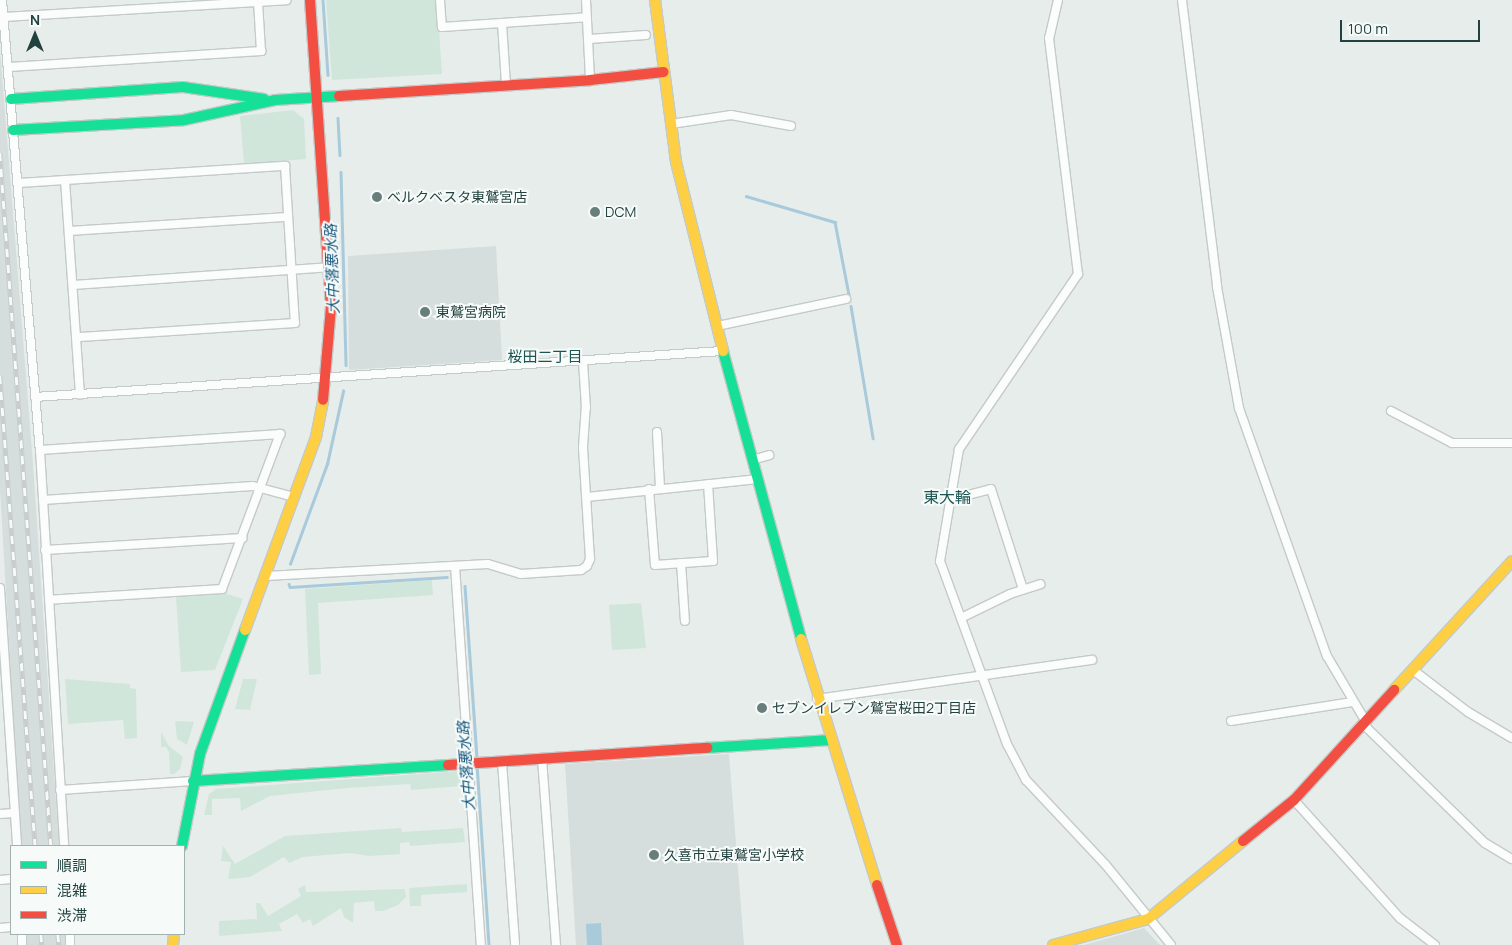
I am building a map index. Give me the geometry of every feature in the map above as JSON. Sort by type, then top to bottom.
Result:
[{"type":"street","points":[[2,0],[19,183],[40,450],[64,845]]},
{"type":"street","points":[[4,17],[175,3],[286,0]]},
{"type":"street","points":[[182,845],[192,781],[210,722],[266,576],[316,437],[327,378],[330,325],[328,267],[310,0]]},
{"type":"street","points":[[440,0],[442,27],[587,17]]},
{"type":"street","points":[[586,0],[590,80]]},
{"type":"street","points":[[655,0],[671,124],[688,219],[818,699],[897,945]]},
{"type":"street","points":[[1058,0],[1049,38],[1078,274],[963,442],[949,500],[940,561],[1007,744],[1026,780],[1105,864],[1171,945]]},
{"type":"street","points":[[1182,0],[1217,287],[1239,408],[1327,656],[1365,724],[1485,843],[1512,859]]},
{"type":"street","points":[[9,67],[261,51],[258,2]]},
{"type":"street","points":[[502,23],[506,85]]},
{"type":"street","points":[[589,39],[646,35]]},
{"type":"street","points":[[13,130],[184,120],[275,100],[317,96],[590,80],[664,72]]},
{"type":"street","points":[[11,98],[183,87],[275,100]]},
{"type":"street","points":[[671,124],[731,115],[791,126]]},
{"type":"street","points":[[19,183],[285,166],[290,270],[295,323],[76,337]]},
{"type":"street","points":[[65,180],[80,394]]},
{"type":"street","points":[[69,231],[288,217]]},
{"type":"street","points":[[73,285],[328,267]]},
{"type":"street","points":[[717,326],[846,299]]},
{"type":"street","points":[[35,397],[723,351]]},
{"type":"street","points":[[266,576],[488,564],[520,574],[581,570],[590,559],[583,361]]},
{"type":"street","points":[[1391,411],[1452,443],[1512,443]]},
{"type":"street","points":[[657,432],[660,488]]},
{"type":"street","points":[[40,450],[280,434],[263,486],[222,589],[50,600]]},
{"type":"street","points":[[752,460],[769,455]]},
{"type":"street","points":[[587,496],[758,479]]},
{"type":"street","points":[[649,489],[655,564],[713,561],[708,484]]},
{"type":"street","points":[[43,500],[263,486],[294,497]]},
{"type":"street","points":[[949,500],[991,489],[1022,590]]},
{"type":"street","points":[[45,550],[243,538]]},
{"type":"street","points":[[1053,945],[1148,919],[1294,800],[1512,562]]},
{"type":"street","points":[[681,563],[685,621]]},
{"type":"street","points":[[455,566],[481,945]]},
{"type":"street","points":[[961,618],[1022,590],[1040,584]]},
{"type":"street","points":[[0,588],[3,691],[17,845]]},
{"type":"street","points":[[818,699],[1092,660]]},
{"type":"street","points":[[1414,670],[1468,712],[1512,738]]},
{"type":"street","points":[[1231,721],[1353,702]]},
{"type":"street","points":[[60,790],[830,740]]},
{"type":"street","points":[[542,759],[556,945]]},
{"type":"street","points":[[502,762],[516,945]]},
{"type":"street","points":[[1294,800],[1400,918],[1435,945]]},
{"type":"street","points":[[0,814],[15,813]]},
{"type":"shaded area","points":[[0,50],[33,464],[59,845],[21,845],[0,490]]},
{"type":"shaded area","name":"東鷲宮病院","points":[[496,246],[502,360],[349,370],[348,256]]},
{"type":"shaded area","name":"久喜市立東鷲宮小学校","points":[[729,754],[744,945],[576,945],[565,764]]},
{"type":"shaded area","points":[[1144,928],[1160,945],[1084,945]]},
{"type":"shaded area","points":[[25,935],[65,935],[65,945],[26,945]]},
{"type":"green space","points":[[326,0],[437,0],[442,74],[332,80]]},
{"type":"green space","points":[[293,110],[304,119],[306,159],[244,164],[240,116]]},
{"type":"green space","points":[[432,580],[433,595],[318,603],[321,674],[309,675],[305,589]]},
{"type":"green space","points":[[224,593],[243,599],[215,670],[181,672],[176,596]]},
{"type":"green space","points":[[641,603],[646,648],[612,650],[609,605]]},
{"type":"green space","points":[[65,679],[130,684],[130,688],[136,689],[137,738],[125,739],[123,720],[68,724]]},
{"type":"green space","points":[[243,679],[257,679],[250,710],[235,709]]},
{"type":"green space","points":[[175,721],[194,722],[187,745],[177,739]]},
{"type":"green space","points":[[161,732],[169,746],[183,757],[180,769],[174,774],[170,774],[169,752],[166,747],[161,747]]},
{"type":"green space","points":[[460,771],[466,775],[467,792],[464,793],[462,786],[411,790],[410,784],[347,788],[270,796],[241,811],[240,798],[212,799],[212,815],[204,815],[209,794],[216,789]]},
{"type":"green space","points":[[401,828],[402,832],[463,828],[465,842],[410,846],[409,842],[400,843],[400,854],[369,856],[350,853],[303,857],[289,863],[284,857],[250,877],[228,879],[231,862],[221,861],[223,846],[235,864],[285,836]]},
{"type":"green space","points":[[467,884],[467,892],[421,895],[421,906],[410,906],[409,888]]},
{"type":"green space","points":[[305,885],[306,892],[405,889],[406,897],[398,905],[383,911],[375,911],[374,901],[354,903],[353,923],[344,917],[341,908],[313,926],[310,919],[303,923],[297,914],[279,924],[282,931],[219,936],[219,921],[257,919],[256,903],[260,903],[268,916],[301,896],[298,889]]},
{"type":"water","points":[[601,923],[602,945],[587,945],[586,924]]},
{"type":"waterway","name":"大中落悪水路","points":[[323,0],[328,75]]},
{"type":"waterway","name":"大中落悪水路","points":[[338,118],[340,155]]},
{"type":"waterway","name":"大中落悪水路","points":[[341,172],[346,365]]},
{"type":"waterway","points":[[746,196],[835,222],[849,295]]},
{"type":"waterway","points":[[851,306],[873,438]]},
{"type":"waterway","name":"大中落悪水路","points":[[290,564],[327,464],[343,391]]},
{"type":"waterway","name":"大中落悪水路","points":[[289,584],[290,587],[447,577]]},
{"type":"waterway","name":"大中落悪水路","points":[[465,586],[477,759]]},
{"type":"waterway","name":"大中落悪水路","points":[[477,764],[489,945]]},
{"type":"railway","points":[[0,153],[51,845]]},
{"type":"railway","points":[[0,376],[35,845]]},
{"type":"railway","points":[[41,935],[42,945]]},
{"type":"railway","points":[[58,935],[59,945]]},
{"type":"traffic: fast","points":[[11,99],[183,87],[264,99]]},
{"type":"traffic: fast","points":[[13,130],[184,120],[275,100],[339,96]]},
{"type":"traffic: fast","points":[[723,351],[801,639]]},
{"type":"traffic: fast","points":[[182,845],[200,754],[245,630]]},
{"type":"traffic: fast","points":[[707,748],[830,740]]},
{"type":"traffic: fast","points":[[193,781],[448,765]]},
{"type":"traffic: slow","points":[[655,0],[676,162],[723,351]]},
{"type":"traffic: slow","points":[[245,630],[316,437],[323,400]]},
{"type":"traffic: slow","points":[[1394,690],[1512,561]]},
{"type":"traffic: slow","points":[[801,639],[877,885]]},
{"type":"traffic: slow","points":[[1053,945],[1148,919],[1243,841]]},
{"type":"traffic: slow","points":[[173,945],[174,935]]},
{"type":"traffic: jam","points":[[310,0],[331,307],[323,400]]},
{"type":"traffic: jam","points":[[339,96],[590,80],[664,72]]},
{"type":"traffic: jam","points":[[1243,841],[1294,800],[1394,690]]},
{"type":"traffic: jam","points":[[448,765],[707,748]]},
{"type":"traffic: jam","points":[[877,885],[897,945]]},
{"type":"place","name":"ベルクベスタ東鷲宮店","points":[[377,197]]},
{"type":"place","name":"DCM","points":[[595,212]]},
{"type":"place","name":"東鷲宮病院","points":[[425,312]]},
{"type":"place","name":"セブンイレブン鷲宮桜田2丁目店","points":[[762,708]]},
{"type":"place","name":"久喜市立東鷲宮小学校","points":[[654,855]]},
{"type":"district","name":"桜田二丁目","points":[[545,357]]},
{"type":"district","name":"東大輪","points":[[947,497]]}]
